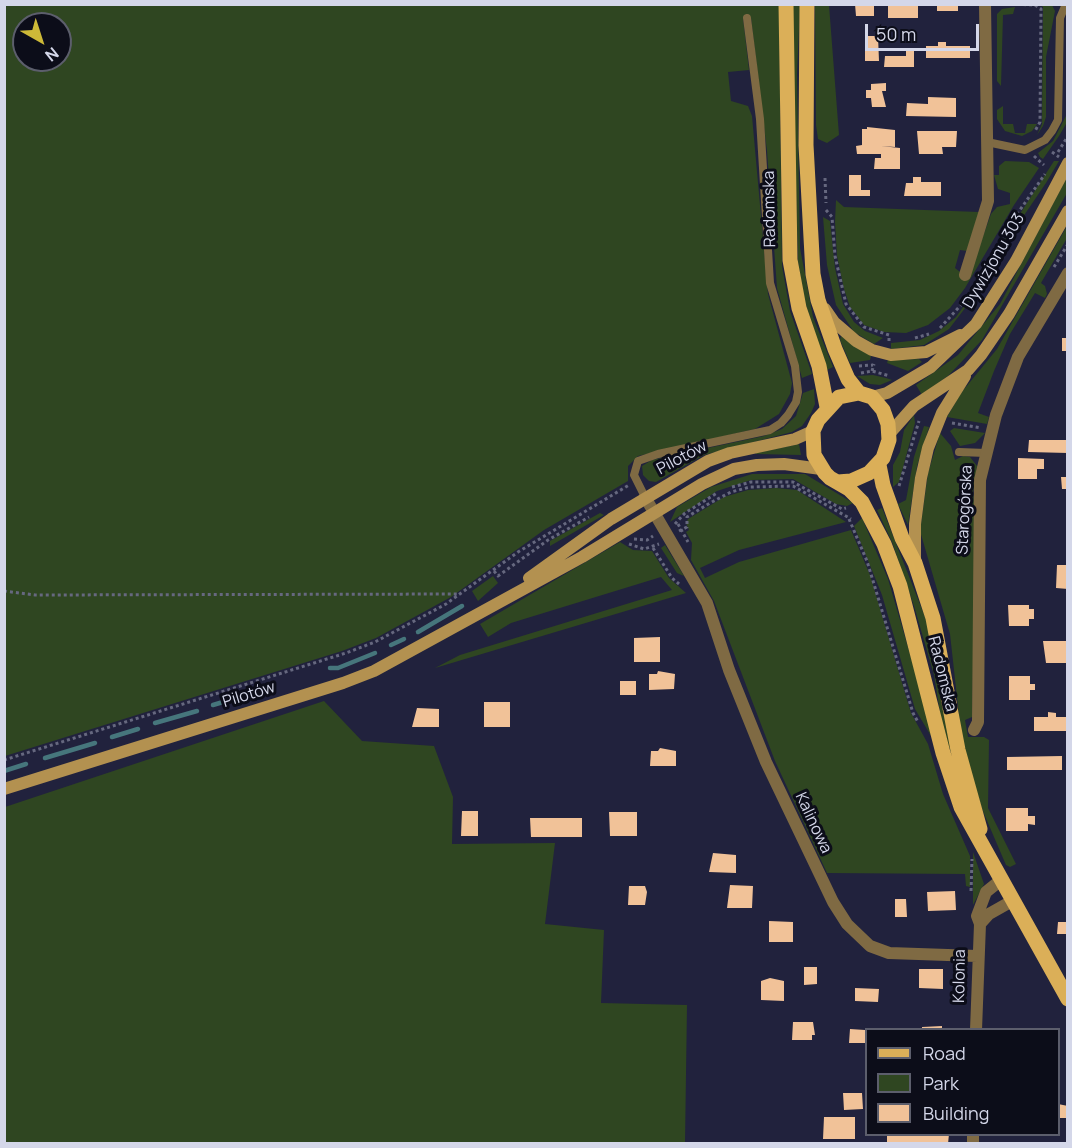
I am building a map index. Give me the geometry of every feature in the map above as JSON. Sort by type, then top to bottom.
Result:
[{"type":"main road","name":"Radomska","points":[[786,4],[790,260],[799,308],[819,366],[827,407]]},
{"type":"main road","points":[[807,4],[808,205],[818,300],[848,379],[883,410],[890,433],[887,451],[879,465],[860,479],[838,482],[821,469],[814,455],[813,431],[827,407],[839,397],[865,395]]},
{"type":"main road","name":"Dywizjonu 303","points":[[865,395],[887,393],[931,366],[961,341],[976,324],[1010,271],[1068,163]]},
{"type":"main road","points":[[915,563],[915,524],[921,478],[928,448],[942,413],[968,370],[994,338],[1068,211]]},
{"type":"main road","points":[[818,300],[844,332],[872,350],[891,355],[926,352],[949,342],[976,324]]},
{"type":"main road","points":[[890,433],[914,406],[968,370]]},
{"type":"main road","name":"Pilotów","points":[[492,605],[602,525],[708,461],[730,453],[795,439],[813,431]]},
{"type":"main road","name":"Pilotów","points":[[4,789],[343,683],[402,658],[492,605],[582,557],[702,484],[734,469],[784,464],[821,469]]},
{"type":"main road","name":"Radomska","points":[[879,465],[896,522],[915,563],[933,618],[979,851]]},
{"type":"main road","name":"Radomska","points":[[838,482],[862,502],[884,544],[900,586],[955,793],[979,851],[1001,880],[1068,999]]},
{"type":"street","points":[[965,275],[988,201],[985,4]]},
{"type":"street","name":"Starogórska","points":[[974,730],[978,722],[980,480],[996,415],[1018,357],[1068,273]]},
{"type":"street","name":"Kalinowa","points":[[645,497],[707,603],[729,670],[766,762],[833,902],[848,924],[870,946],[889,953],[977,956]]},
{"type":"street","name":"Kolonia","points":[[976,1028],[980,924],[977,916],[986,892],[1001,880]]},
{"type":"street","points":[[980,924],[989,914],[1012,901]]},
{"type":"lane","points":[[987,142],[1025,150],[1045,140],[1052,131],[1058,120],[1060,18],[1066,4]]},
{"type":"lane","points":[[645,497],[636,481],[635,465],[644,458],[770,430],[781,423],[796,402],[798,383],[795,366],[770,283],[760,119],[747,18]]},
{"type":"lane","points":[[959,452],[986,453]]},
{"type":"path","points":[[1005,4],[1035,5],[1041,9],[1040,122],[1030,135]]},
{"type":"path","points":[[1065,150],[1061,147],[1068,136]]},
{"type":"path","points":[[1033,157],[1044,165]]},
{"type":"path","points":[[825,178],[826,212],[832,217],[837,264],[846,304],[864,327],[889,335]]},
{"type":"path","points":[[852,367],[878,365]]},
{"type":"path","points":[[872,371],[896,379]]},
{"type":"path","points":[[894,489],[900,486],[908,451],[921,418]]},
{"type":"path","points":[[951,423],[986,428]]},
{"type":"path","points":[[4,760],[346,653],[400,630],[461,594],[543,535],[636,481]]},
{"type":"path","points":[[677,523],[684,513],[720,492],[751,482],[794,482],[842,509],[848,508]]},
{"type":"path","points":[[675,534],[687,527],[685,523],[687,518],[710,502],[731,492],[750,487],[793,486],[849,519],[867,561],[913,713],[921,727]]},
{"type":"path","points":[[494,571],[498,576],[548,540],[594,513]]},
{"type":"path","points":[[849,519],[855,517]]},
{"type":"path","points":[[630,536],[641,541],[652,537]]},
{"type":"path","points":[[624,541],[637,548],[653,548]]},
{"type":"path","points":[[4,591],[35,595],[461,594]]},
{"type":"path","points":[[971,898],[979,851]]},
{"type":"green space","points":[[4,5],[779,5],[782,266],[790,311],[812,374],[802,378],[777,288],[767,151],[751,18],[743,18],[749,70],[728,72],[731,101],[748,106],[752,116],[768,294],[792,383],[790,394],[779,414],[755,429],[638,456],[628,466],[628,481],[544,530],[451,597],[376,638],[342,651],[5,756]]},
{"type":"green space","points":[[791,5],[800,5],[797,74],[800,248],[813,317],[833,367],[827,370],[804,299],[798,262]]},
{"type":"green space","points":[[815,5],[829,5],[839,135],[827,143],[818,139],[816,125]]},
{"type":"green space","points":[[1040,5],[1052,5],[1055,11],[1046,57],[1046,117],[1037,135],[1042,124],[1043,7]]},
{"type":"green space","points":[[1015,7],[1013,14],[1003,15],[1001,86],[997,81],[997,14],[1002,9]]},
{"type":"green space","points":[[1003,106],[1003,124],[1013,124],[1015,133],[1025,133],[1027,124],[1037,124],[1032,131],[1022,136],[1005,131],[997,119],[997,110]]},
{"type":"green space","points":[[1067,114],[1066,124],[1043,159],[1038,153],[1053,141]]},
{"type":"green space","points":[[1005,161],[1029,162],[1039,168],[1014,205],[965,288],[950,308],[928,325],[906,333],[884,332],[864,325],[850,307],[844,289],[837,256],[836,200],[844,207],[979,212],[967,251],[960,250],[955,268],[968,278],[991,214],[997,207],[1010,204],[1010,193],[998,189],[994,175],[999,175],[999,166]]},
{"type":"green space","points":[[1054,161],[1059,161],[1012,233],[979,290],[949,329],[924,345],[891,349],[891,343],[920,340],[939,331],[956,317],[976,289]]},
{"type":"green space","points":[[1067,177],[1067,193],[982,340],[949,375],[922,395],[916,385],[958,355],[1000,304]]},
{"type":"green space","points":[[823,217],[830,221],[835,268],[843,304],[854,322],[865,331],[883,338],[874,344],[854,332],[836,305],[827,265]]},
{"type":"green space","points":[[1067,226],[1067,238],[1041,283],[1045,286],[1047,294],[1045,298],[1035,293],[1010,334],[994,371],[978,413],[989,417],[987,424],[947,417],[961,393],[997,349]]},
{"type":"green space","points":[[841,336],[871,356],[870,360],[850,363],[840,340]]},
{"type":"green space","points":[[919,359],[922,362],[908,371],[887,363],[888,360]]},
{"type":"green space","points":[[873,375],[892,380],[880,385],[870,384],[857,376]]},
{"type":"green space","points":[[814,389],[815,404],[811,413],[802,426],[792,432],[704,455],[656,482],[649,481],[643,475],[642,466],[652,460],[764,436],[782,429],[796,416],[803,393]]},
{"type":"green space","points":[[914,415],[915,423],[899,482],[893,487],[893,465],[900,452],[904,430]]},
{"type":"green space","points":[[924,426],[929,427],[917,466],[908,525],[898,504],[906,500],[914,457]]},
{"type":"green space","points":[[954,428],[985,433],[975,443],[960,446],[950,431]]},
{"type":"green space","points":[[940,433],[951,446],[955,460],[963,456],[970,457],[977,466],[973,492],[976,523],[972,717],[965,720],[968,737],[984,737],[989,740],[988,808],[1016,864],[1010,867],[1006,865],[982,809],[962,742],[950,634],[920,531],[928,473]]},
{"type":"green space","points":[[799,444],[801,455],[756,454],[756,453]]},
{"type":"green space","points":[[752,474],[805,474],[853,503],[847,506],[836,504],[793,479],[751,480],[717,491],[670,522],[677,507],[711,487]]},
{"type":"green space","points":[[776,488],[797,490],[846,522],[739,550],[700,568],[705,578],[739,562],[851,530],[870,575],[911,713],[928,744],[943,794],[970,856],[970,887],[966,886],[965,874],[827,873],[775,761],[714,601],[691,560],[692,543],[686,532],[689,530],[686,523],[688,519],[724,497],[748,490]]},
{"type":"green space","points":[[882,508],[927,622],[959,775],[943,731],[934,675],[914,606],[892,542],[877,510]]},
{"type":"green space","points":[[600,513],[604,515],[550,546],[550,541]]},
{"type":"green space","points":[[862,518],[888,579],[927,712],[931,736],[915,709],[882,595],[854,526]]},
{"type":"green space","points":[[620,542],[633,550],[652,551],[669,578],[686,593],[435,668],[460,655],[672,590],[661,577],[511,623],[488,637],[480,624]]},
{"type":"green space","points":[[665,545],[684,576],[677,573],[661,548]]},
{"type":"green space","points":[[493,576],[498,583],[478,601],[472,591]]},
{"type":"green space","points":[[324,701],[362,741],[434,746],[453,797],[452,844],[555,843],[545,924],[604,930],[601,1003],[687,1005],[685,1143],[5,1143],[5,807]]},
{"type":"green space","points":[[973,852],[984,884],[973,905]]},
{"type":"building","points":[[855,4],[874,4],[874,16],[856,16]]},
{"type":"building","points":[[937,4],[958,4],[958,11],[937,11]]},
{"type":"building","points":[[888,6],[918,6],[918,18],[888,18]]},
{"type":"building","points":[[865,36],[878,36],[879,61],[865,61]]},
{"type":"building","points":[[938,42],[946,42],[946,46],[970,46],[970,58],[926,58],[926,46],[938,46]]},
{"type":"building","points":[[906,51],[914,51],[914,67],[884,67],[885,56],[906,56]]},
{"type":"building","points":[[886,83],[886,91],[882,91],[886,107],[872,107],[871,98],[866,98],[866,90],[871,90],[871,84]]},
{"type":"building","points":[[928,97],[956,98],[956,117],[906,116],[907,103],[928,104]]},
{"type":"building","points":[[867,127],[895,130],[895,147],[881,146],[900,148],[900,169],[874,169],[875,158],[881,158],[881,154],[857,154],[856,146],[862,145],[862,129],[867,129]]},
{"type":"building","points":[[917,131],[957,131],[956,147],[942,147],[943,154],[919,154]]},
{"type":"building","points":[[849,175],[861,175],[861,190],[870,190],[870,196],[849,196]]},
{"type":"building","points":[[913,177],[921,177],[921,182],[941,182],[941,196],[904,196],[906,183],[913,183]]},
{"type":"building","points":[[1062,338],[1068,338],[1068,351],[1062,351]]},
{"type":"building","points":[[1029,440],[1068,440],[1068,453],[1028,452]]},
{"type":"building","points":[[1018,458],[1044,459],[1044,469],[1037,469],[1037,479],[1018,479]]},
{"type":"building","points":[[1061,477],[1068,477],[1068,489],[1062,489]]},
{"type":"building","points":[[1057,565],[1068,565],[1068,589],[1056,588]]},
{"type":"building","points":[[1008,605],[1029,605],[1029,609],[1034,609],[1034,619],[1029,619],[1029,626],[1009,626]]},
{"type":"building","points":[[660,637],[660,662],[634,662],[634,638]]},
{"type":"building","points":[[1043,641],[1068,641],[1068,663],[1046,663]]},
{"type":"building","points":[[658,671],[675,674],[674,689],[649,690],[649,674],[657,674]]},
{"type":"building","points":[[1009,676],[1030,676],[1030,684],[1035,684],[1035,690],[1030,690],[1030,700],[1009,700]]},
{"type":"building","points":[[620,681],[636,681],[636,695],[620,695]]},
{"type":"building","points":[[484,702],[510,702],[510,727],[484,727]]},
{"type":"building","points":[[417,708],[439,709],[439,727],[412,727]]},
{"type":"building","points":[[1048,712],[1056,713],[1056,717],[1068,717],[1067,731],[1034,731],[1034,717],[1048,717]]},
{"type":"building","points":[[660,748],[676,751],[676,766],[650,766],[651,751],[658,751]]},
{"type":"building","points":[[1062,756],[1062,770],[1007,770],[1007,757]]},
{"type":"building","points":[[1006,808],[1028,808],[1028,816],[1035,816],[1035,825],[1028,824],[1028,831],[1006,831]]},
{"type":"building","points":[[462,811],[478,811],[478,836],[461,836]]},
{"type":"building","points":[[609,812],[637,812],[637,836],[610,836]]},
{"type":"building","points":[[530,818],[582,818],[582,837],[531,837]]},
{"type":"building","points":[[713,853],[736,855],[736,873],[709,872]]},
{"type":"building","points":[[730,885],[753,886],[752,908],[727,908]]},
{"type":"building","points":[[629,886],[645,886],[647,892],[645,905],[628,905]]},
{"type":"building","points":[[955,891],[956,910],[928,911],[927,892]]},
{"type":"building","points":[[895,899],[906,899],[907,917],[895,917]]},
{"type":"building","points":[[769,921],[793,922],[793,942],[769,942]]},
{"type":"building","points":[[1058,922],[1068,922],[1068,934],[1057,934]]},
{"type":"building","points":[[804,967],[817,967],[817,984],[804,985]]},
{"type":"building","points":[[919,969],[943,969],[943,989],[919,988]]},
{"type":"building","points":[[770,978],[784,981],[784,1001],[761,1000],[761,981]]},
{"type":"building","points":[[855,988],[879,989],[878,1002],[855,1001]]},
{"type":"building","points":[[793,1022],[813,1022],[815,1035],[812,1035],[812,1040],[792,1040]]},
{"type":"building","points":[[942,1026],[942,1028],[922,1028]]},
{"type":"building","points":[[850,1029],[865,1030],[865,1043],[849,1043]]},
{"type":"building","points":[[843,1093],[862,1093],[863,1109],[844,1110]]},
{"type":"building","points":[[1060,1104],[1068,1106],[1068,1118],[1060,1118]]},
{"type":"building","points":[[824,1117],[855,1117],[855,1139],[823,1139]]},
{"type":"building","points":[[887,1136],[949,1136],[948,1144],[887,1144]]},
{"type":"waterway","points":[[418,632],[462,606]]},
{"type":"waterway","points":[[391,645],[404,639]]},
{"type":"waterway","points":[[330,668],[338,668],[375,653]]},
{"type":"waterway","points":[[213,705],[223,702]]},
{"type":"waterway","points":[[155,723],[197,711]]},
{"type":"waterway","points":[[112,737],[138,729]]},
{"type":"waterway","points":[[45,758],[95,743]]},
{"type":"waterway","points":[[4,771],[26,764]]}]
